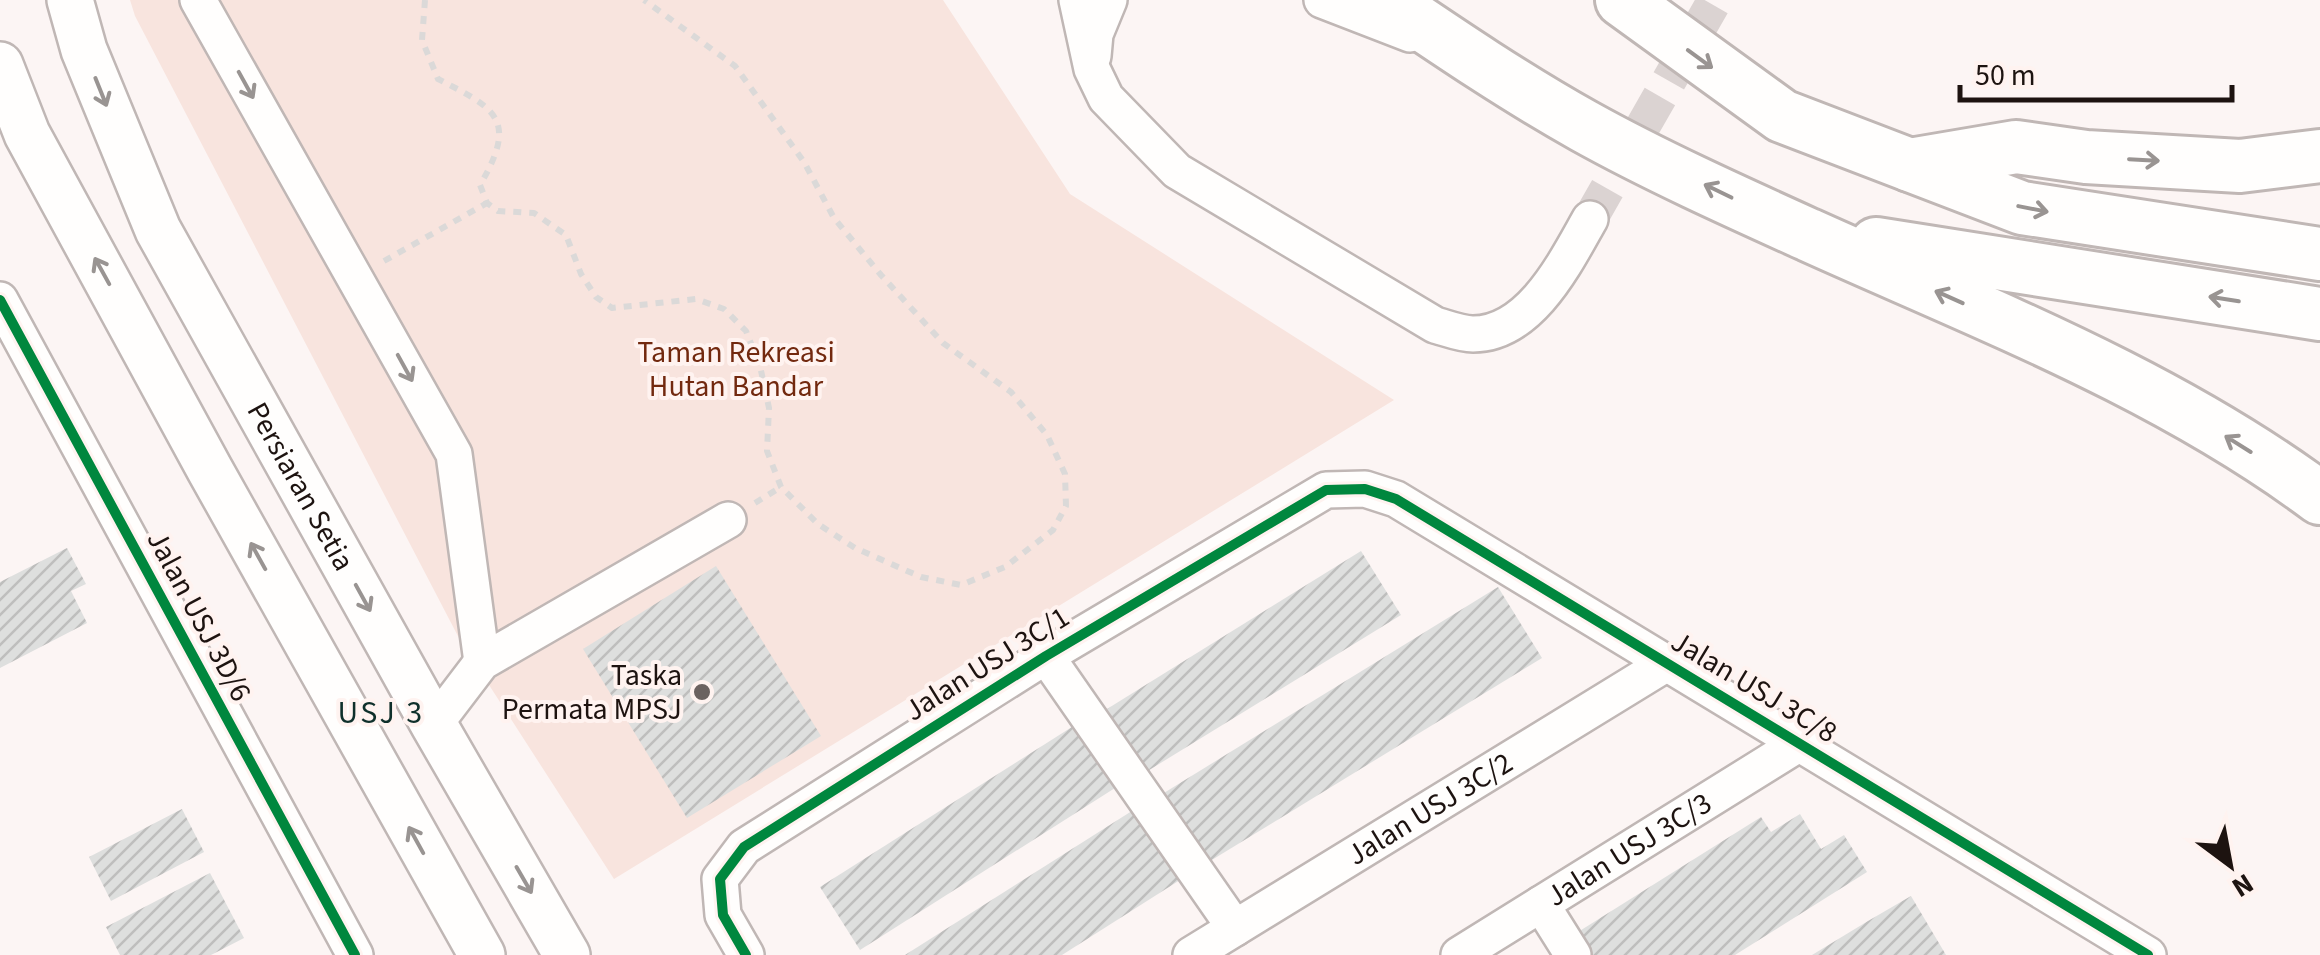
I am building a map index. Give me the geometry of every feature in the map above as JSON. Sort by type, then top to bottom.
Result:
[{"type":"highway","points":[[1386,0],[1586,127],[1806,234],[2070,350],[2187,412],[2320,498]]},
{"type":"highway","points":[[1629,4],[1782,116],[2022,208],[2320,254]]},
{"type":"highway","points":[[1909,165],[2016,147],[2086,157],[2240,166],[2320,156]]},
{"type":"highway","points":[[1806,234],[2320,314]]},
{"type":"main road","name":"Persiaran Setia","points":[[70,0],[84,50],[158,230],[567,955]]},
{"type":"main road","points":[[0,65],[27,134],[54,184],[482,955]]},
{"type":"street","points":[[198,0],[454,454],[482,662]]},
{"type":"street","points":[[1077,0],[1092,69],[1106,98],[1177,170],[1435,325],[1472,334],[1497,329],[1526,310],[1551,287],[1590,219]]},
{"type":"street","points":[[1092,69],[1095,34],[1109,0]]},
{"type":"street","points":[[1322,0],[1472,58]]},
{"type":"street","name":"Jalan USJ 3D/6","points":[[0,300],[355,955]]},
{"type":"street","name":"Jalan USJ 3C/8","points":[[1326,490],[1366,489],[1396,499],[1800,743],[2134,952]]},
{"type":"street","name":"Jalan USJ 3C/1","points":[[746,955],[723,916],[720,879],[744,847],[1046,656],[1326,490]]},
{"type":"street","points":[[434,725],[482,662],[728,520]]},
{"type":"street","points":[[1046,656],[1235,928]]},
{"type":"street","name":"Jalan USJ 3C/2","points":[[1191,955],[1667,663]]},
{"type":"street","name":"Jalan USJ 3C/3","points":[[1459,955],[1800,743]]},
{"type":"street","points":[[1541,904],[1573,955]]},
{"type":"path","points":[[425,0],[422,40],[438,79],[477,99],[492,112],[500,127],[497,157],[480,185],[487,202],[498,211],[534,213],[566,234],[581,274],[596,297],[612,308],[696,299],[724,310],[746,332],[760,366],[769,408],[767,451],[781,487],[818,524],[856,548],[921,577],[961,585],[1006,567],[1054,530],[1066,506],[1065,474],[1047,435],[1011,392],[943,343],[834,218],[804,162],[735,66],[644,0]]},
{"type":"path","points":[[354,278],[487,202]]},
{"type":"green space","name":"Taman Rekreasi Hutan Bandar","points":[[130,0],[943,0],[1070,194],[1394,400],[614,879],[460,640]]},
{"type":"building","points":[[67,548],[86,584],[71,591],[87,623],[0,668],[0,582]]},
{"type":"building","points":[[1361,551],[1401,615],[1146,772],[1107,709]]},
{"type":"building","name":"Taska Permata MPSJ","points":[[716,566],[821,736],[687,818],[583,649]]},
{"type":"building","points":[[1498,587],[1542,658],[1202,866],[1159,796]]},
{"type":"building","points":[[1075,725],[1115,788],[860,950],[820,887]]},
{"type":"building","points":[[182,809],[204,852],[111,901],[89,857]]},
{"type":"building","points":[[1135,809],[1180,880],[1062,955],[905,955]]},
{"type":"building","points":[[1800,814],[1821,849],[1844,835],[1867,872],[1735,955],[1592,955],[1578,932],[1761,817],[1771,832]]},
{"type":"building","points":[[210,873],[244,938],[211,955],[120,955],[106,927]]},
{"type":"building","points":[[1911,896],[1946,955],[1812,955],[1868,921]]},
{"type":"tunnel","points":[[1590,219],[1715,0]]},
{"type":"cycle path","points":[[0,300],[355,955]]},
{"type":"cycle path","points":[[746,955],[723,915],[720,879],[744,847],[1046,656],[1326,490],[1365,489],[1396,499],[2148,955]]},
{"type":"place","name":"Taska Permata MPSJ","points":[[702,692]]},
{"type":"district","name":"USJ 3","points":[[381,713]]}]
